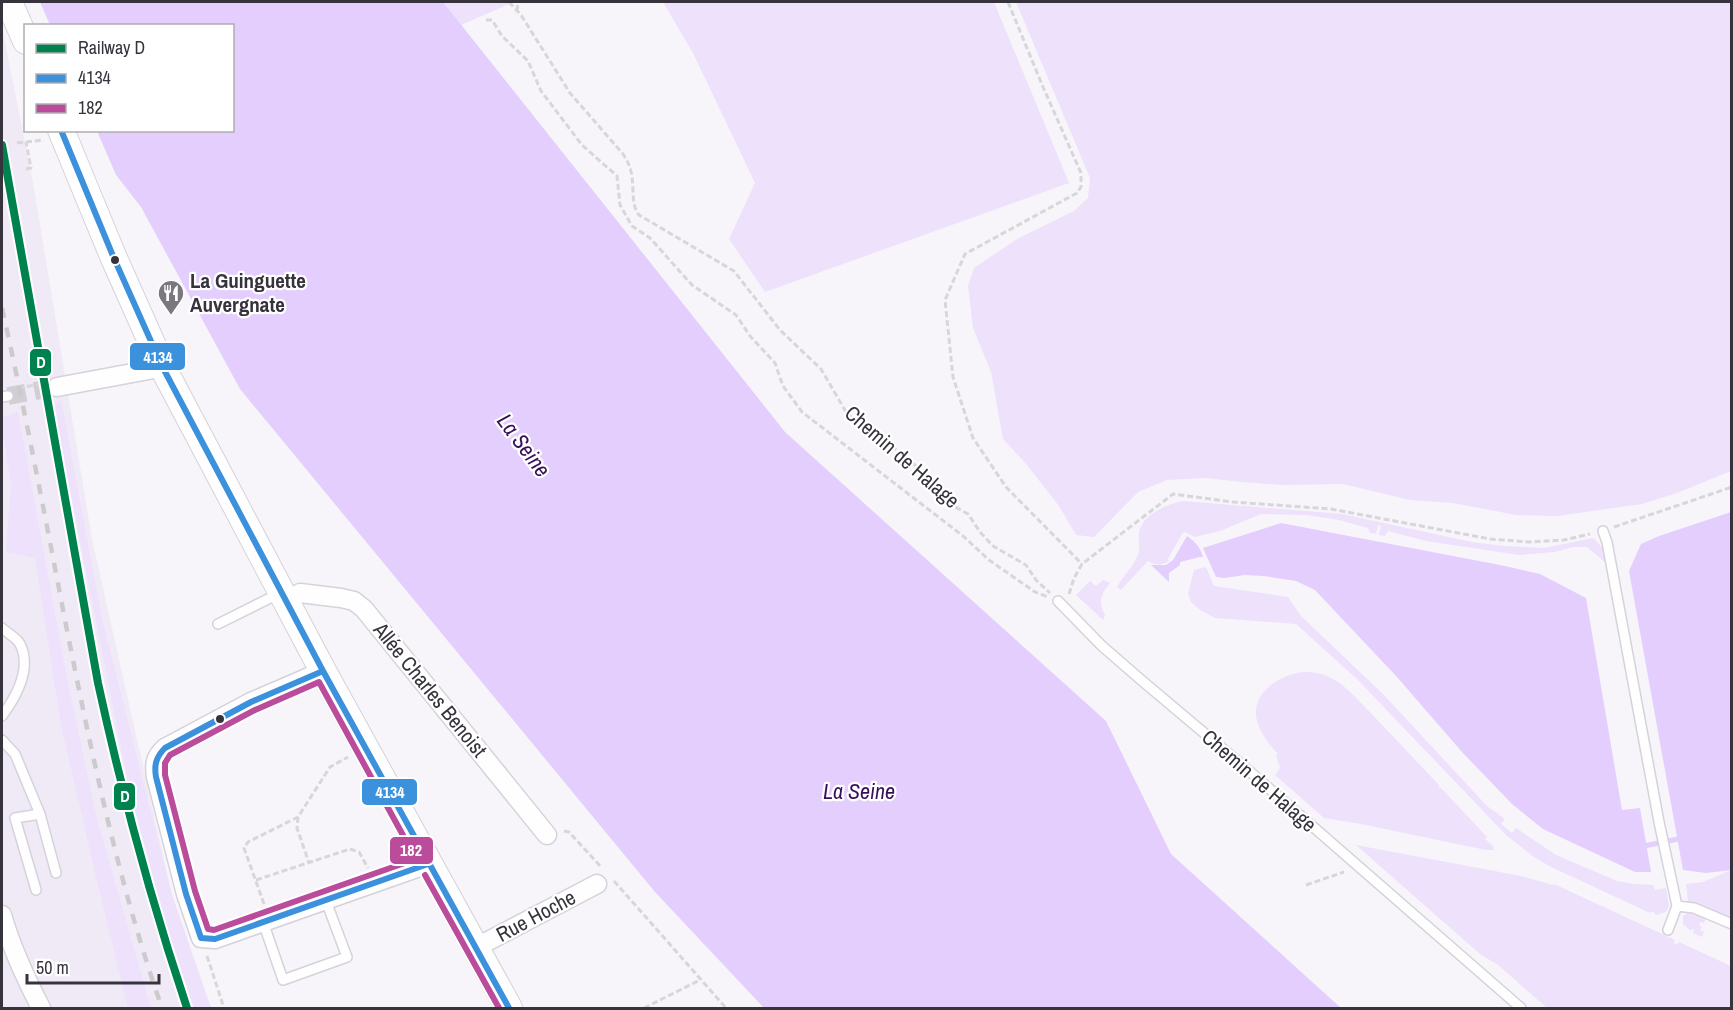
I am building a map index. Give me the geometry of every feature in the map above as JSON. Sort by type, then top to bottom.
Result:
[{"type":"main road","points":[[9,2],[24,36]]},
{"type":"main road","points":[[62,132],[117,266],[162,366],[323,671],[509,1008]]},
{"type":"street","points":[[57,387],[162,366]]},
{"type":"street","name":"Allée Charles Benoist","points":[[285,596],[300,593],[341,598],[354,602],[364,609],[545,834]]},
{"type":"street","points":[[323,671],[251,702],[165,748],[155,759],[156,777],[186,894],[201,938],[215,939],[428,864]]},
{"type":"street","name":"Rue Hoche","points":[[475,948],[604,877]]},
{"type":"street","points":[[2,915],[30,987],[41,1008]]},
{"type":"lane","points":[[1603,531],[1677,906],[1668,930]]},
{"type":"lane","points":[[218,624],[285,596]]},
{"type":"lane","name":"Chemin de Halage","points":[[1058,601],[1102,646],[1521,1008]]},
{"type":"lane","points":[[2,628],[20,643],[25,667],[11,703],[2,716]]},
{"type":"lane","points":[[2,740],[15,754],[40,814],[56,873]]},
{"type":"lane","points":[[36,890],[15,818],[40,814]]},
{"type":"lane","points":[[266,921],[283,980],[347,957],[326,901]]},
{"type":"lane","points":[[1677,906],[1694,908],[1731,924]]},
{"type":"path","name":"Chemin de Halage","points":[[510,2],[570,93],[623,154],[632,179],[634,207],[639,215],[734,271],[780,330],[821,369],[846,412],[900,452],[941,489],[948,503],[968,514],[993,546],[1026,565],[1036,580],[1058,601]]},
{"type":"path","points":[[517,11],[518,2]]},
{"type":"path","points":[[1008,2],[1042,87],[1081,173],[1081,187],[1077,193],[965,254],[945,300],[953,377],[973,438],[1006,487],[1082,564]]},
{"type":"path","points":[[486,20],[492,20],[502,36],[528,61],[542,91],[582,145],[617,176],[620,205],[632,226],[650,237],[692,285],[736,315],[750,336],[775,363],[783,386],[802,412],[963,536],[989,560],[1035,592],[1058,601]]},
{"type":"path","points":[[26,142],[31,168],[26,169]]},
{"type":"path","points":[[1071,591],[1074,578],[1082,564],[1173,494],[1233,502],[1331,509],[1491,539],[1529,542],[1564,540],[1603,531],[1731,487]]},
{"type":"path","points":[[309,863],[297,828],[298,817],[330,767],[365,747]]},
{"type":"path","points":[[266,921],[256,880],[244,849],[248,842],[298,817]]},
{"type":"path","points":[[545,834],[569,832],[604,877],[726,1008]]},
{"type":"path","points":[[256,880],[350,849],[359,852],[376,883]]},
{"type":"path","points":[[1306,885],[1360,867]]},
{"type":"path","points":[[201,938],[224,1008]]},
{"type":"path","points":[[644,1008],[700,980]]},
{"type":"shaded area","points":[[443,2],[514,2],[461,25]]},
{"type":"shaded area","points":[[663,2],[994,2],[1069,183],[765,292],[729,239],[755,183],[693,53]]},
{"type":"shaded area","points":[[1016,2],[1731,2],[1731,471],[1677,493],[1642,504],[1557,516],[1516,515],[1453,503],[1410,500],[1343,484],[1283,485],[1206,478],[1167,480],[1138,492],[1094,537],[1076,535],[1059,506],[1003,439],[991,372],[973,328],[968,286],[974,268],[1017,239],[1074,211],[1088,198],[1090,178]]},
{"type":"shaded area","points":[[2,27],[33,182],[92,539],[172,895],[211,1008],[2,1008]]},
{"type":"shaded area","points":[[61,399],[103,623],[172,895],[211,1008],[194,1008],[165,921],[129,788],[54,409]]},
{"type":"shaded area","points":[[18,412],[68,684],[97,819],[151,1008],[128,1008],[61,725],[35,558],[6,552],[11,484],[2,418]]},
{"type":"shaded area","points":[[1183,501],[1342,514],[1472,542],[1505,546],[1544,548],[1593,538],[1604,549],[1607,564],[1587,547],[1519,555],[1426,541],[1388,531],[1385,536],[1379,535],[1381,526],[1378,525],[1376,534],[1370,533],[1368,528],[1339,520],[1307,515],[1261,514],[1220,531],[1195,537],[1185,532],[1168,559],[1169,561],[1153,564],[1148,561],[1121,590],[1117,587],[1138,555],[1139,532],[1145,520],[1157,511]]},
{"type":"shaded area","points":[[1206,567],[1214,586],[1288,597],[1301,616],[1383,694],[1487,806],[1505,819],[1501,824],[1512,833],[1516,828],[1556,855],[1617,881],[1653,885],[1655,890],[1666,888],[1669,906],[1666,912],[1656,915],[1652,911],[1650,913],[1534,857],[1506,835],[1357,679],[1296,624],[1215,618],[1200,610],[1191,602],[1188,594],[1194,570]]},
{"type":"shaded area","points":[[1103,580],[1110,583],[1102,598],[1105,615],[1103,620],[1076,595],[1090,581],[1096,586]]},
{"type":"shaded area","points":[[1314,672],[1331,678],[1353,694],[1487,837],[1485,839],[1494,850],[1324,818],[1275,775],[1280,768],[1276,755],[1278,754],[1260,729],[1256,717],[1257,704],[1272,684],[1296,673]]},
{"type":"shaded area","points":[[1356,845],[1554,884],[1675,940],[1676,945],[1679,942],[1731,966],[1731,1008],[1547,1008],[1498,965],[1480,954]]},
{"type":"shaded area","points":[[1731,870],[1731,920],[1688,901],[1686,884],[1703,882]]},
{"type":"shaded area","points":[[1689,912],[1706,917],[1704,923],[1701,922],[1699,925],[1702,927],[1700,930],[1704,932],[1702,937],[1683,924],[1683,916]]},
{"type":"water","name":"La Seine","points":[[40,2],[443,2],[785,432],[1106,721],[1171,854],[1341,1008],[764,1008],[655,892],[240,389],[141,207],[116,175],[97,132],[234,132],[234,24],[50,24]]},
{"type":"water","points":[[1731,512],[1731,870],[1706,873],[1683,870],[1629,571],[1641,544]]},
{"type":"water","points":[[1281,523],[1540,574],[1586,598],[1622,810],[1640,808],[1651,872],[1635,872],[1543,829],[1512,804],[1315,590],[1296,581],[1264,576],[1216,577],[1203,548]]},
{"type":"water","points":[[1187,536],[1197,545],[1203,557],[1180,562],[1180,565],[1169,573],[1169,582],[1151,565],[1166,565],[1173,560]]},
{"type":"waterway","points":[[1639,847],[1683,838]]},
{"type":"tunnel","points":[[8,396],[57,387]]},
{"type":"railway","points":[[2,308],[96,767],[132,913],[162,1008]]},
{"type":"rail line","name":"D","points":[[2,145],[98,683],[138,847],[187,1008]]},
{"type":"transit line","name":"4134","points":[[62,132],[162,366],[323,671],[509,1008]]},
{"type":"transit line","name":"4134","points":[[323,671],[251,702],[165,748],[158,758],[156,777],[186,894],[201,938],[215,939],[428,864]]},
{"type":"transit line","name":"182","points":[[319,682],[416,859],[214,930],[208,929],[195,891],[165,775],[165,763],[170,755],[255,710],[319,682]]},
{"type":"transit line","name":"182","points":[[425,875],[499,1008]]},
{"type":"place","name":"La Guinguette Auvergnate","points":[[171,316]]}]
